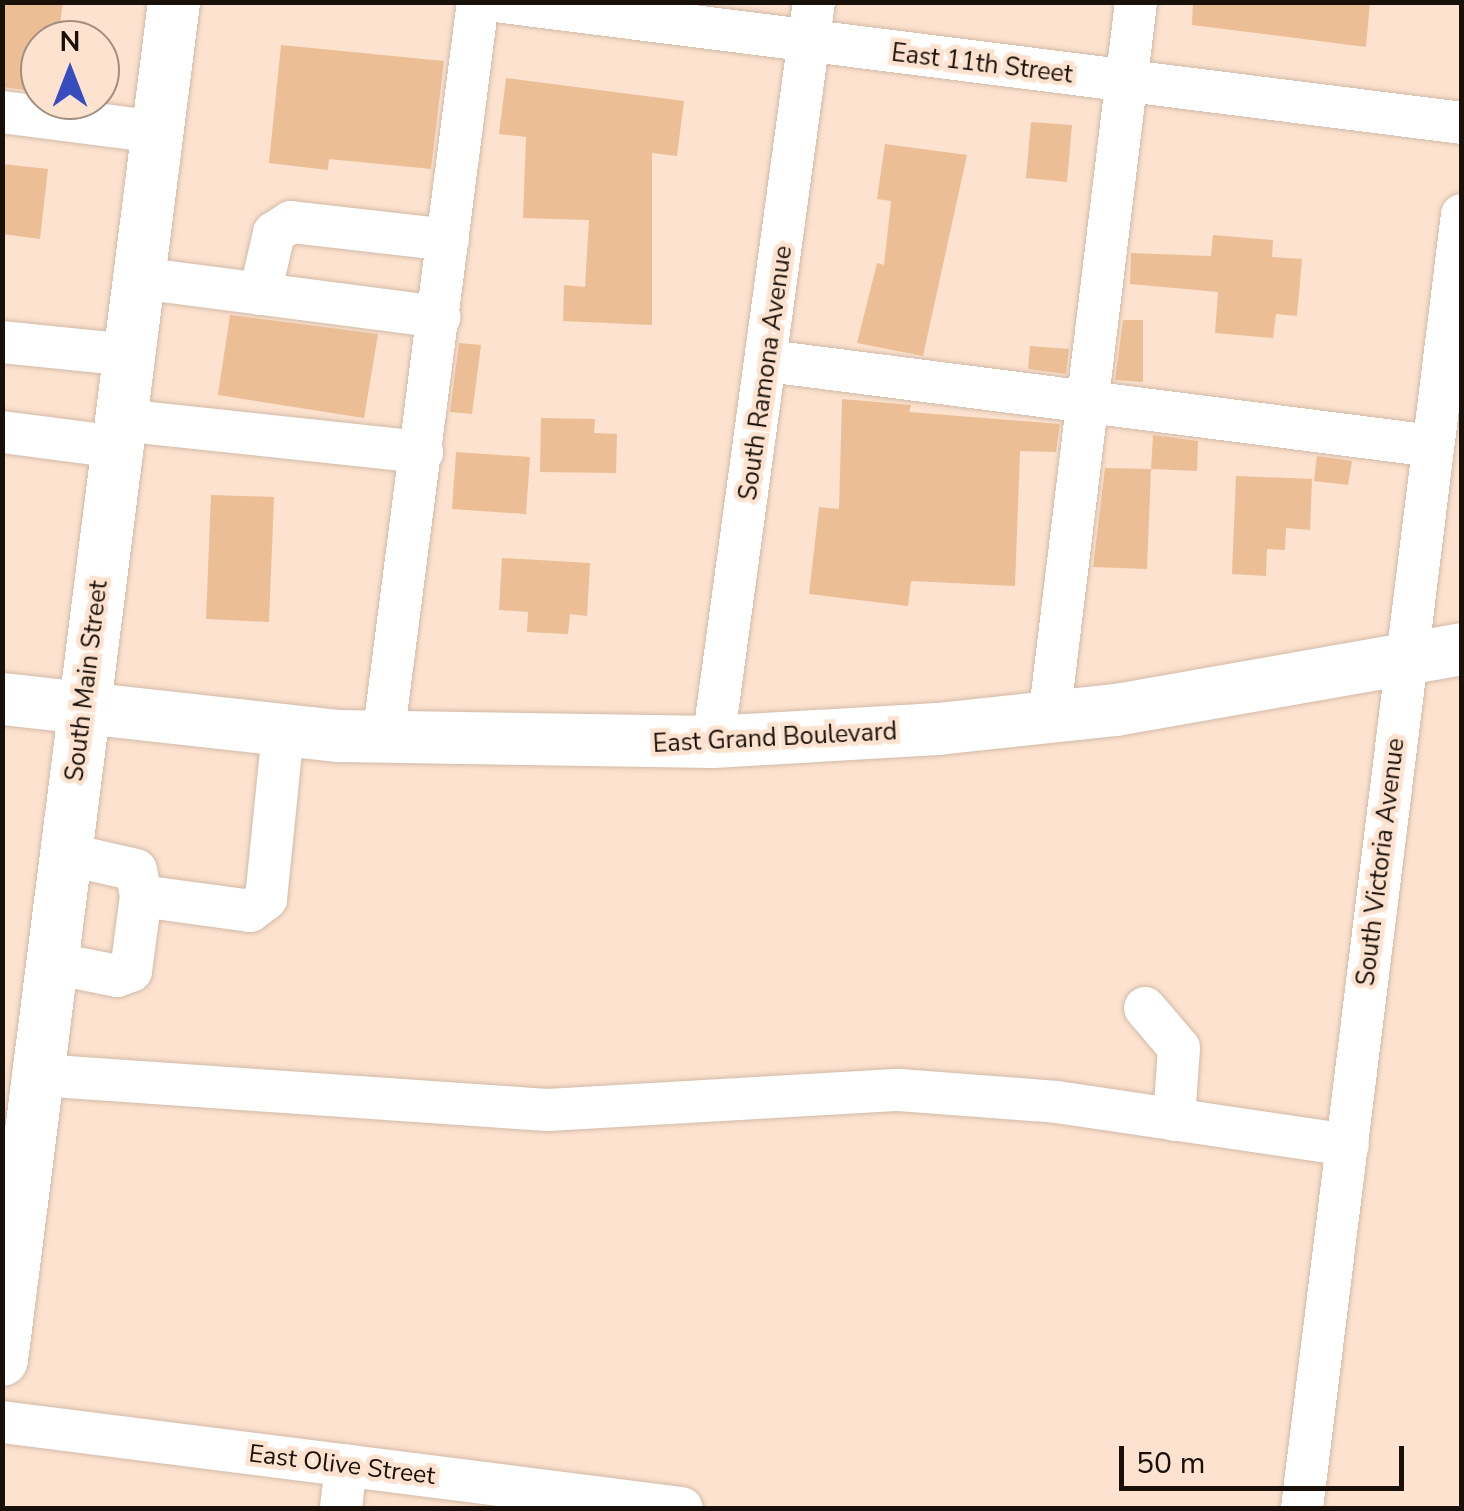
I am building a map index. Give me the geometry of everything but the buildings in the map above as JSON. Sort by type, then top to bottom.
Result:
[{"type":"main road","name":"South Main Street","points":[[2,1360],[174,2]]},
{"type":"main road","name":"East Grand Boulevard","points":[[2,699],[283,732],[384,738],[713,742],[1049,718],[1404,662],[1462,649]]},
{"type":"street","points":[[384,738],[478,2]]},
{"type":"street","name":"East 11th Street","points":[[503,2],[812,22],[1126,82],[1462,123]]},
{"type":"street","points":[[1049,718],[1084,402],[1136,2]]},
{"type":"street","name":"South Ramona Avenue","points":[[713,742],[812,22]]},
{"type":"street","points":[[2,112],[158,132]]},
{"type":"street","name":"South Victoria Avenue","points":[[1302,1508],[1462,215]]},
{"type":"street","points":[[260,294],[274,234],[291,222],[448,240]]},
{"type":"street","points":[[138,278],[439,317]]},
{"type":"street","points":[[2,342],[129,355]]},
{"type":"street","points":[[768,361],[1432,446]]},
{"type":"street","points":[[2,432],[119,434],[422,452]]},
{"type":"street","points":[[141,896],[250,911],[266,899],[283,732]]},
{"type":"street","points":[[52,963],[117,976],[131,971],[141,896],[136,870],[66,854]]},
{"type":"street","points":[[1145,1008],[1178,1048],[1174,1120]]},
{"type":"street","points":[[38,1075],[548,1110],[900,1090],[1174,1120],[1348,1145]]},
{"type":"street","name":"East Olive Street","points":[[2,1422],[682,1508]]},
{"type":"street","points":[[341,1508],[346,1465]]}]
